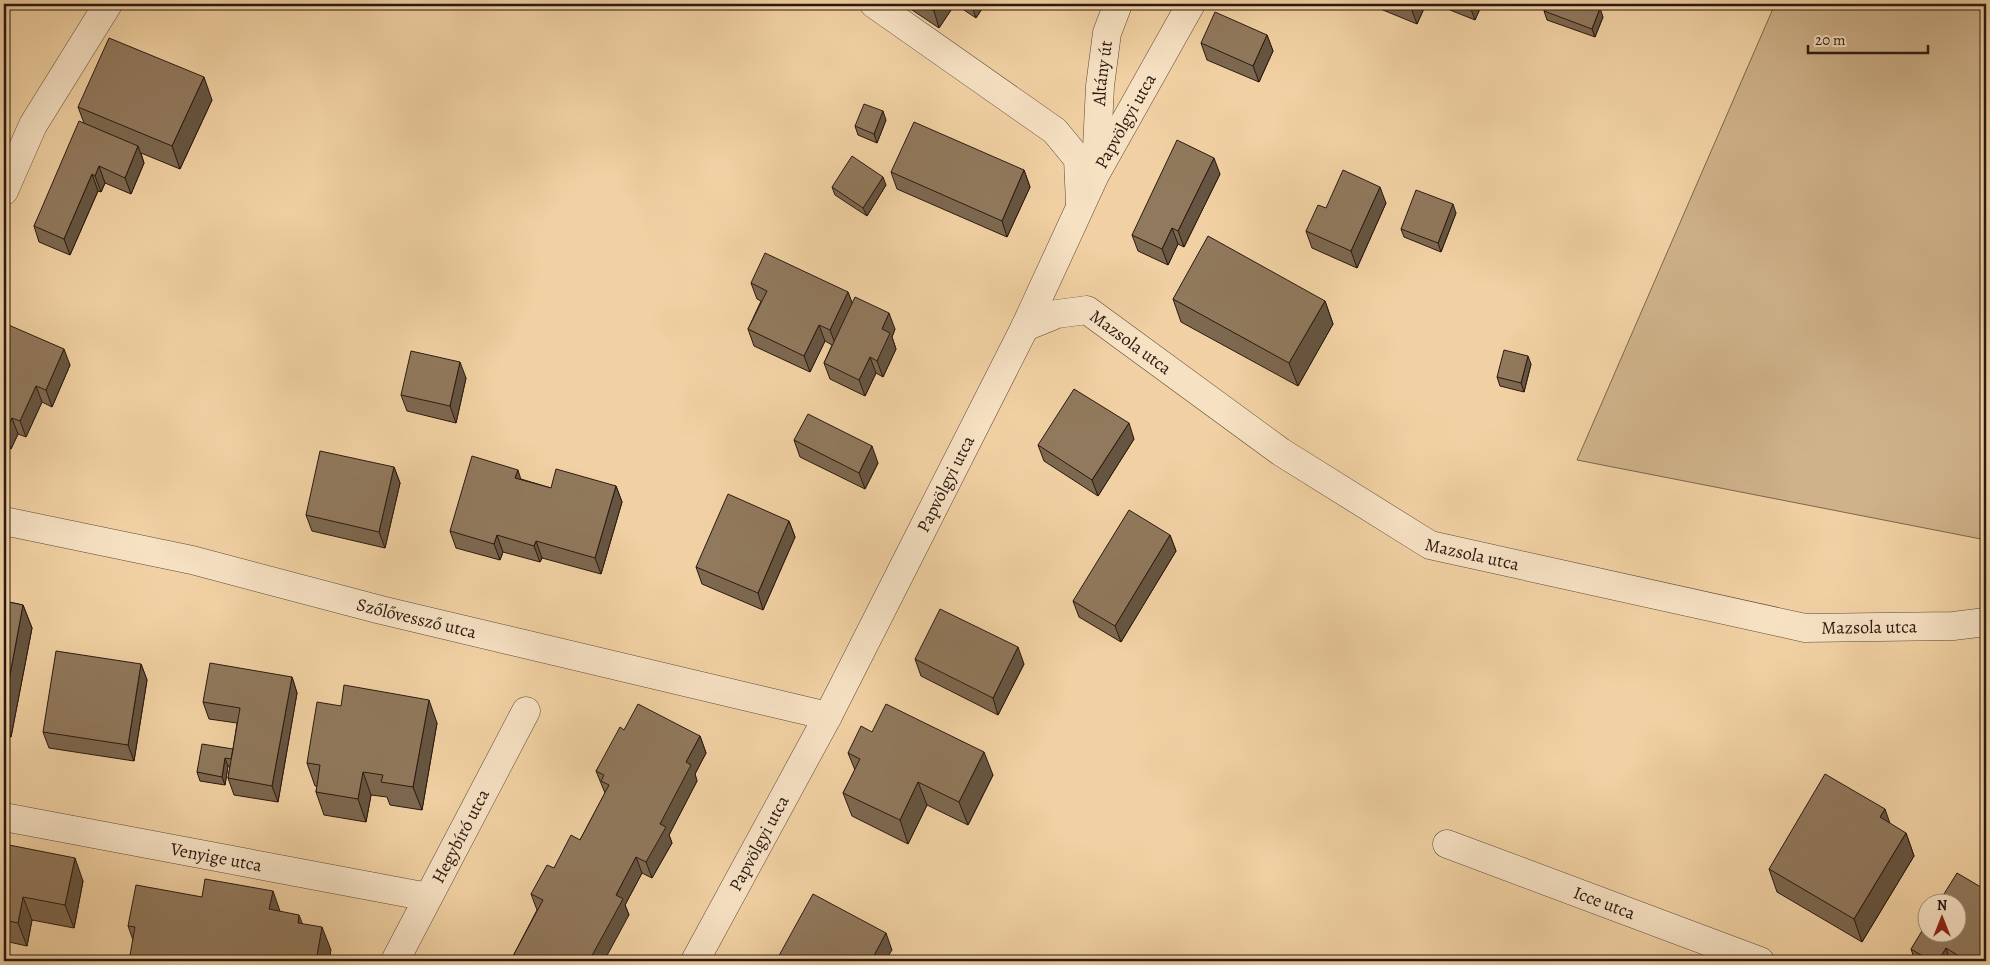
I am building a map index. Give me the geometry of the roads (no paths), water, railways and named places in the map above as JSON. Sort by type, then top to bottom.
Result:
[{"type":"street","points":[[4,191],[33,124],[108,4]]},
{"type":"street","points":[[874,4],[1055,130],[1078,159],[1080,210]]},
{"type":"street","name":"Altány út","points":[[1095,175],[1101,78],[1107,33],[1118,4]]},
{"type":"street","name":"Papvölgyi utca","points":[[695,961],[828,716],[1025,327],[1095,175],[1191,4]]},
{"type":"street","name":"Mazsola utca","points":[[1025,327],[1057,314],[1087,310],[1281,452],[1430,545],[1805,628],[1952,626],[1986,622]]},
{"type":"street","name":"Szőlővessző utca","points":[[4,521],[192,560],[381,610],[828,716]]},
{"type":"street","name":"Hegybíró utca","points":[[395,961],[526,710]]},
{"type":"street","name":"Venyige utca","points":[[4,817],[428,897]]},
{"type":"street","name":"Icce utca","points":[[1447,844],[1760,961]]}]
